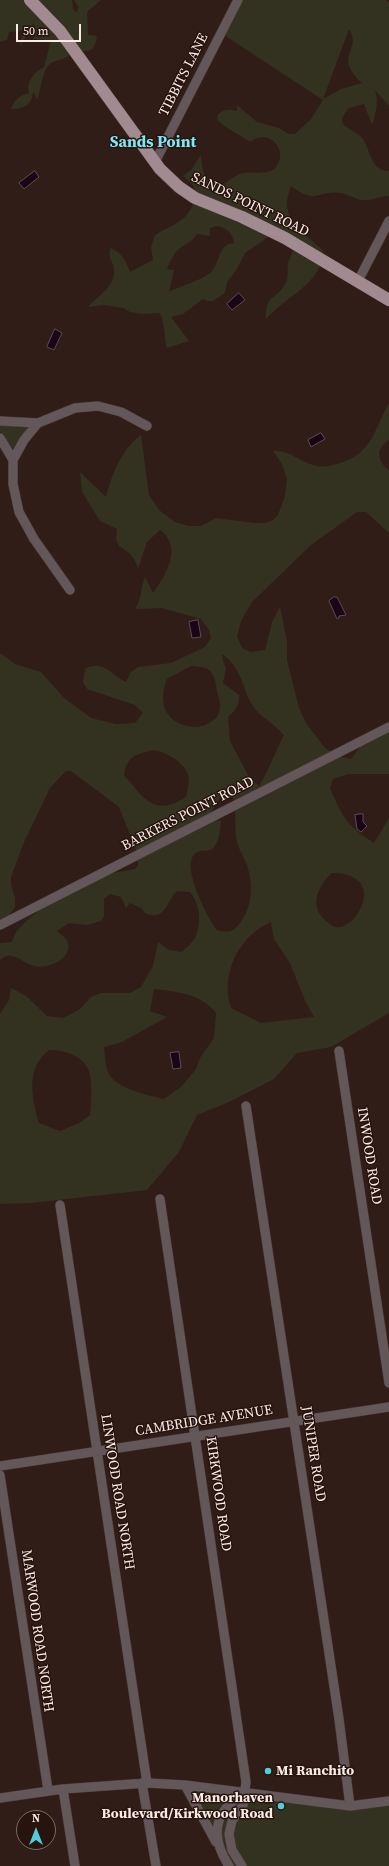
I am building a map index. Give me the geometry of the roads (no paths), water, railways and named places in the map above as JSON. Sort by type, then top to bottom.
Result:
[{"type":"main road","name":"SANDS POINT ROAD","points":[[30,0],[60,31],[155,162],[179,187],[195,198],[242,217],[285,238],[389,300]]},
{"type":"street","name":"TIBBITS LANE","points":[[155,162],[238,0]]},
{"type":"street","points":[[358,281],[389,221]]},
{"type":"street","points":[[0,421],[38,423],[75,408],[98,406],[121,412],[147,426]]},
{"type":"street","points":[[38,423],[24,440],[13,460],[13,484],[19,512],[34,539],[70,590]]},
{"type":"street","points":[[0,438],[13,460]]},
{"type":"street","name":"BARKERS POINT ROAD","points":[[0,925],[389,727]]},
{"type":"street","name":"INWOOD ROAD","points":[[339,1051],[389,1383]]},
{"type":"street","name":"JUNIPER ROAD","points":[[246,1106],[339,1720],[350,1806]]},
{"type":"street","name":"KIRKWOOD ROAD","points":[[160,1199],[246,1782],[245,1793]]},
{"type":"street","name":"LINWOOD ROAD NORTH","points":[[60,1205],[156,1866]]},
{"type":"street","name":"CAMBRIDGE AVENUE","points":[[0,1466],[389,1407]]},
{"type":"street","name":"MARWOOD ROAD NORTH","points":[[0,1475],[48,1790]]},
{"type":"street","points":[[0,1798],[63,1788],[145,1783],[185,1785],[350,1806],[389,1801]]},
{"type":"street","points":[[185,1785],[199,1808],[229,1866]]},
{"type":"street","points":[[63,1788],[75,1866]]},
{"type":"street","points":[[223,1857],[217,1833],[219,1820],[230,1803],[245,1793]]},
{"type":"street","points":[[242,1866],[232,1850],[229,1834],[232,1821],[243,1805],[245,1793]]},
{"type":"place","name":"Mi Ranchito","points":[[268,1771]]},
{"type":"place","name":"Manorhaven Boulevard/Kirkwood Road","points":[[281,1806]]},
{"type":"district","name":"Sands Point","points":[[153,143]]}]
